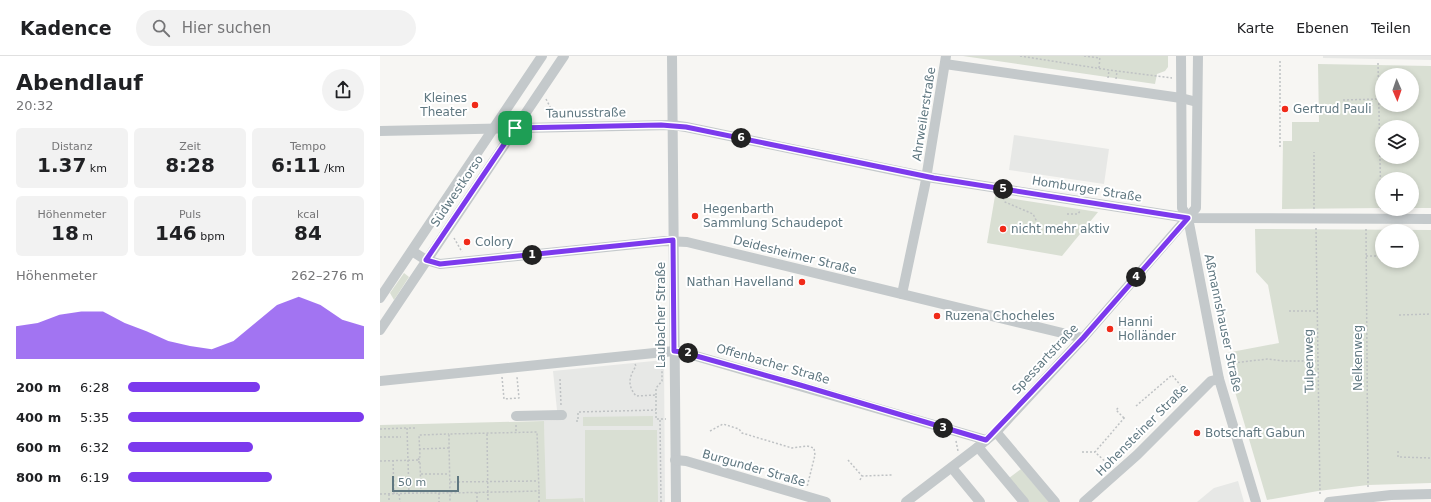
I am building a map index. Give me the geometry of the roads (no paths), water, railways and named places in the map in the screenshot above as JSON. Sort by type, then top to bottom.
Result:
[{"type":"street","name":"Südwestkorso","points":[[380,298],[542,56]]},
{"type":"street","name":"Südwestkorso","points":[[380,330],[564,56]]},
{"type":"street","name":"Laubacher Straße","points":[[672,56],[676,502]]},
{"type":"street","name":"Aßmannshauser Straße","points":[[1181,56],[1182,208],[1188,218],[1219,379],[1256,502]]},
{"type":"street","name":"Spessartstraße","points":[[906,502],[952,468],[996,432],[1083,338],[1196,208],[1198,56]]},
{"type":"street","points":[[945,60],[1181,98],[1197,102]]},
{"type":"street","name":"Ahrweilerstraße","points":[[902,294],[927,177],[945,60]]},
{"type":"street","name":"Taunusstraße","points":[[380,131],[672,125]]},
{"type":"street","name":"Homburger Straße","points":[[672,125],[927,177],[1188,218],[1431,219]]},
{"type":"street","name":"Deidesheimer Straße","points":[[426,260],[440,264],[673,240],[687,242],[1083,338]]},
{"type":"street","points":[[412,251],[426,260]]},
{"type":"street","name":"Offenbacher Straße","points":[[380,381],[674,351],[800,385],[986,440]]},
{"type":"street","name":"Hohensteiner Straße","points":[[1084,502],[1137,455],[1210,380],[1219,379]]},
{"type":"street","points":[[516,416],[562,415]]},
{"type":"street","points":[[996,432],[1055,502]]},
{"type":"street","points":[[978,447],[1024,502]]},
{"type":"street","name":"Burgunder Straße","points":[[675,460],[686,461],[826,502]]},
{"type":"street","points":[[952,468],[980,502]]},
{"type":"street","points":[[1329,502],[1391,495],[1431,494]]},
{"type":"place","name":"Kleines Theater","points":[[475,105]]},
{"type":"place","name":"Gertrud Pauli","points":[[1285,109]]},
{"type":"place","name":"Hegenbarth Sammlung Schaudepot","points":[[695,216]]},
{"type":"place","name":"nicht mehr aktiv","points":[[1003,229]]},
{"type":"place","name":"Colory","points":[[467,242]]},
{"type":"place","name":"Nathan Havelland","points":[[802,282]]},
{"type":"place","name":"Ruzena Chocheles","points":[[937,316]]},
{"type":"place","name":"Hanni Holländer","points":[[1110,329]]},
{"type":"place","name":"Botschaft Gabun","points":[[1197,433]]}]
